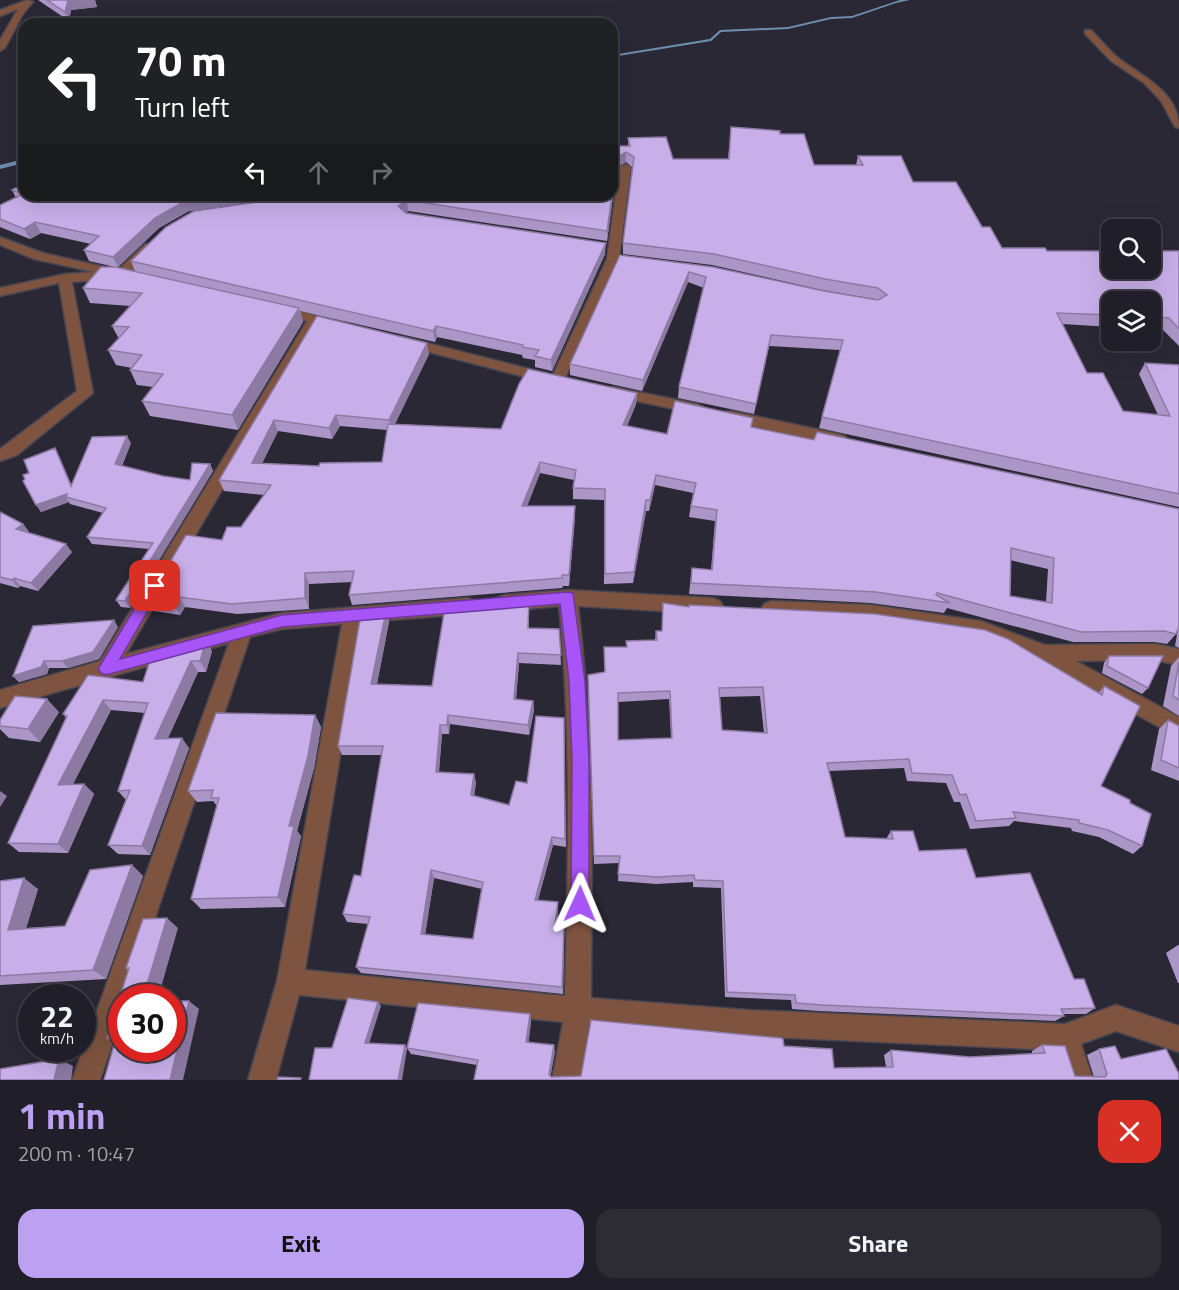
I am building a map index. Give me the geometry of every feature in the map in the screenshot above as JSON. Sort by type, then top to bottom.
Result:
[{"type":"street","points":[[0,13],[31,1]]},
{"type":"street","points":[[0,48],[19,14],[31,1]]},
{"type":"street","points":[[1088,32],[1114,59],[1147,81],[1165,100],[1179,125]]},
{"type":"street","points":[[384,336],[563,381],[614,254],[625,167]]},
{"type":"street","points":[[0,292],[65,278],[126,276],[158,240]]},
{"type":"street","points":[[0,241],[39,256],[126,276]]},
{"type":"street","points":[[0,455],[11,451],[85,393],[65,278]]},
{"type":"street","points":[[269,308],[349,327]]},
{"type":"street","points":[[106,669],[315,319]]},
{"type":"street","points":[[603,390],[856,444]]},
{"type":"street","points":[[0,699],[282,621],[352,617],[568,597],[728,607]]},
{"type":"street","points":[[566,1080],[578,1010],[581,778],[577,681],[566,599],[568,597]]},
{"type":"street","points":[[752,608],[871,613],[981,629],[1043,653],[1179,728]]},
{"type":"street","points":[[262,1080],[290,981],[352,617]]},
{"type":"street","points":[[86,1080],[243,630]]},
{"type":"street","points":[[1043,653],[1155,652],[1179,657]]},
{"type":"street","points":[[290,981],[578,1010],[748,1023],[1065,1037],[1116,1018],[1179,1039]]},
{"type":"street","points":[[1065,1037],[1079,1080]]},
{"type":"building","points":[[47,0],[78,0],[68,1],[65,12]]},
{"type":"building","points":[[731,127],[780,131],[780,134],[804,134],[814,165],[863,165],[858,156],[901,156],[913,182],[956,182],[982,227],[990,227],[1002,248],[1101,251],[1101,279],[1161,279],[1161,251],[1179,251],[1179,329],[1169,318],[1161,318],[1161,291],[1101,291],[1101,315],[1057,313],[1087,373],[1103,373],[1123,411],[1170,416],[1145,363],[1179,365],[1179,494],[822,417],[843,340],[771,335],[756,404],[679,387],[706,277],[689,272],[643,380],[570,364],[620,255],[713,267],[878,300],[887,295],[878,288],[825,279],[714,254],[623,243],[634,157],[626,152],[618,156],[618,146],[630,146],[628,138],[666,137],[673,159],[729,159]]},
{"type":"building","points":[[18,196],[18,201],[185,201],[155,218],[113,257],[84,250],[99,236],[35,222],[24,229],[0,219],[0,205]]},
{"type":"building","points":[[264,201],[406,201],[398,206],[406,213],[606,243],[551,360],[535,356],[539,350],[522,347],[523,345],[436,326],[433,331],[131,261],[166,227],[194,211]]},
{"type":"building","points":[[413,201],[611,201],[607,231]]},
{"type":"building","points":[[101,267],[115,267],[299,308],[232,415],[142,401],[163,374],[130,370],[142,355],[108,350],[129,327],[112,326],[142,293],[83,288]]},
{"type":"building","points":[[317,316],[427,343],[389,420],[336,415],[329,428],[274,420],[252,463],[319,466],[320,463],[382,462],[388,424],[501,429],[519,384],[528,369],[637,393],[623,425],[667,434],[675,401],[753,418],[751,427],[814,440],[817,432],[1179,509],[1179,627],[1176,634],[1164,631],[1081,632],[937,593],[936,595],[950,603],[876,592],[691,583],[692,568],[712,570],[717,510],[691,506],[696,483],[656,475],[650,500],[646,500],[634,572],[605,574],[605,489],[573,488],[576,470],[540,462],[522,506],[575,506],[569,575],[562,575],[562,578],[349,595],[354,571],[305,573],[305,598],[232,604],[179,597],[174,605],[147,601],[186,535],[222,540],[227,527],[241,527],[271,485],[219,480]],"holes":[[[1011,548],[1054,558],[1052,603],[1010,596]]]},
{"type":"building","points":[[127,436],[115,464],[190,480],[192,463],[210,464],[125,601],[116,600],[153,543],[87,537],[106,508],[66,497],[67,494],[36,505],[23,481],[25,479],[23,475],[29,473],[24,460],[55,448],[71,486],[92,437]]},
{"type":"building","points":[[0,512],[23,524],[16,529],[66,544],[31,583],[0,577]]},
{"type":"building","points":[[529,601],[528,628],[559,629],[561,655],[518,653],[514,699],[533,701],[528,725],[448,715],[447,725],[440,725],[436,772],[474,774],[471,795],[509,805],[516,781],[527,783],[536,716],[564,718],[565,839],[552,837],[535,900],[558,902],[555,925],[564,926],[562,987],[356,967],[370,917],[343,914],[354,875],[361,876],[383,746],[338,746],[361,614],[386,612],[371,684],[432,686],[445,607]],"holes":[[[431,870],[483,882],[473,939],[421,934]]]},
{"type":"building","points":[[663,603],[689,607],[689,605],[875,614],[985,630],[1008,639],[1102,695],[1104,686],[1140,706],[1101,786],[1130,800],[1130,803],[1151,814],[1142,846],[1108,830],[1079,823],[1079,820],[1013,812],[1016,818],[976,821],[966,794],[960,795],[952,775],[912,773],[909,759],[827,763],[845,837],[893,839],[891,831],[913,831],[919,851],[966,849],[976,878],[1030,873],[1074,979],[1084,979],[1095,1008],[1061,1009],[1064,1016],[823,1005],[796,1003],[795,995],[727,992],[723,881],[695,880],[694,875],[657,877],[618,874],[620,856],[594,856],[588,675],[605,672],[604,647],[627,647],[626,641],[657,640],[656,631],[662,631]],"holes":[[[763,687],[767,733],[722,730],[719,688]],[[670,691],[672,738],[618,740],[618,693]]]},
{"type":"building","points":[[114,620],[93,652],[62,661],[44,661],[41,667],[13,676],[33,626]]},
{"type":"building","points":[[206,640],[200,661],[191,661],[155,739],[182,738],[142,846],[108,845],[130,790],[118,791],[148,703],[103,700],[58,785],[84,784],[58,844],[8,843],[67,716],[63,714],[88,675],[143,682],[152,654]]},
{"type":"building","points":[[1109,656],[1163,656],[1148,688],[1107,666]]},
{"type":"building","points":[[1179,662],[1179,700],[1173,696]]},
{"type":"building","points":[[15,696],[47,699],[28,729],[0,726],[0,720]]},
{"type":"building","points":[[216,713],[315,715],[308,756],[289,826],[294,826],[278,897],[191,899],[219,798],[211,798],[213,790],[188,791]]},
{"type":"building","points":[[1168,720],[1179,726],[1179,768],[1161,760]]},
{"type":"building","points":[[132,865],[93,970],[0,976],[0,881],[24,878],[8,930],[65,926],[90,870]]},
{"type":"building","points":[[167,918],[147,984],[124,984],[129,968],[126,968],[143,919]]},
{"type":"building","points":[[348,998],[378,1002],[365,1043],[405,1045],[398,1080],[309,1080],[315,1048],[332,1048]]},
{"type":"building","points":[[418,1003],[530,1014],[526,1042],[554,1045],[549,1074],[551,1077],[581,1076],[591,1020],[781,1038],[784,1046],[832,1049],[834,1068],[893,1067],[891,1050],[970,1057],[1045,1053],[1042,1045],[1065,1046],[1075,1076],[1105,1077],[1107,1074],[1099,1049],[1115,1046],[1121,1059],[1166,1049],[1179,1074],[1179,1080],[474,1080],[478,1060],[407,1048]]},
{"type":"building","points":[[41,1062],[58,1062],[54,1080],[0,1080],[0,1069]]},
{"type":"building","points":[[109,1062],[174,1062],[170,1080],[104,1080]]},
{"type":"building","points":[[278,1077],[301,1078],[300,1080],[277,1080]]},
{"type":"waterway","points":[[618,55],[711,40],[720,31],[788,28],[831,18],[852,17],[895,2],[908,0]]},
{"type":"waterway","points":[[0,167],[18,162]]},
{"type":"route","points":[[155,586],[106,669],[282,621],[352,617],[568,597],[566,599],[577,681],[581,778],[580,904]]}]
